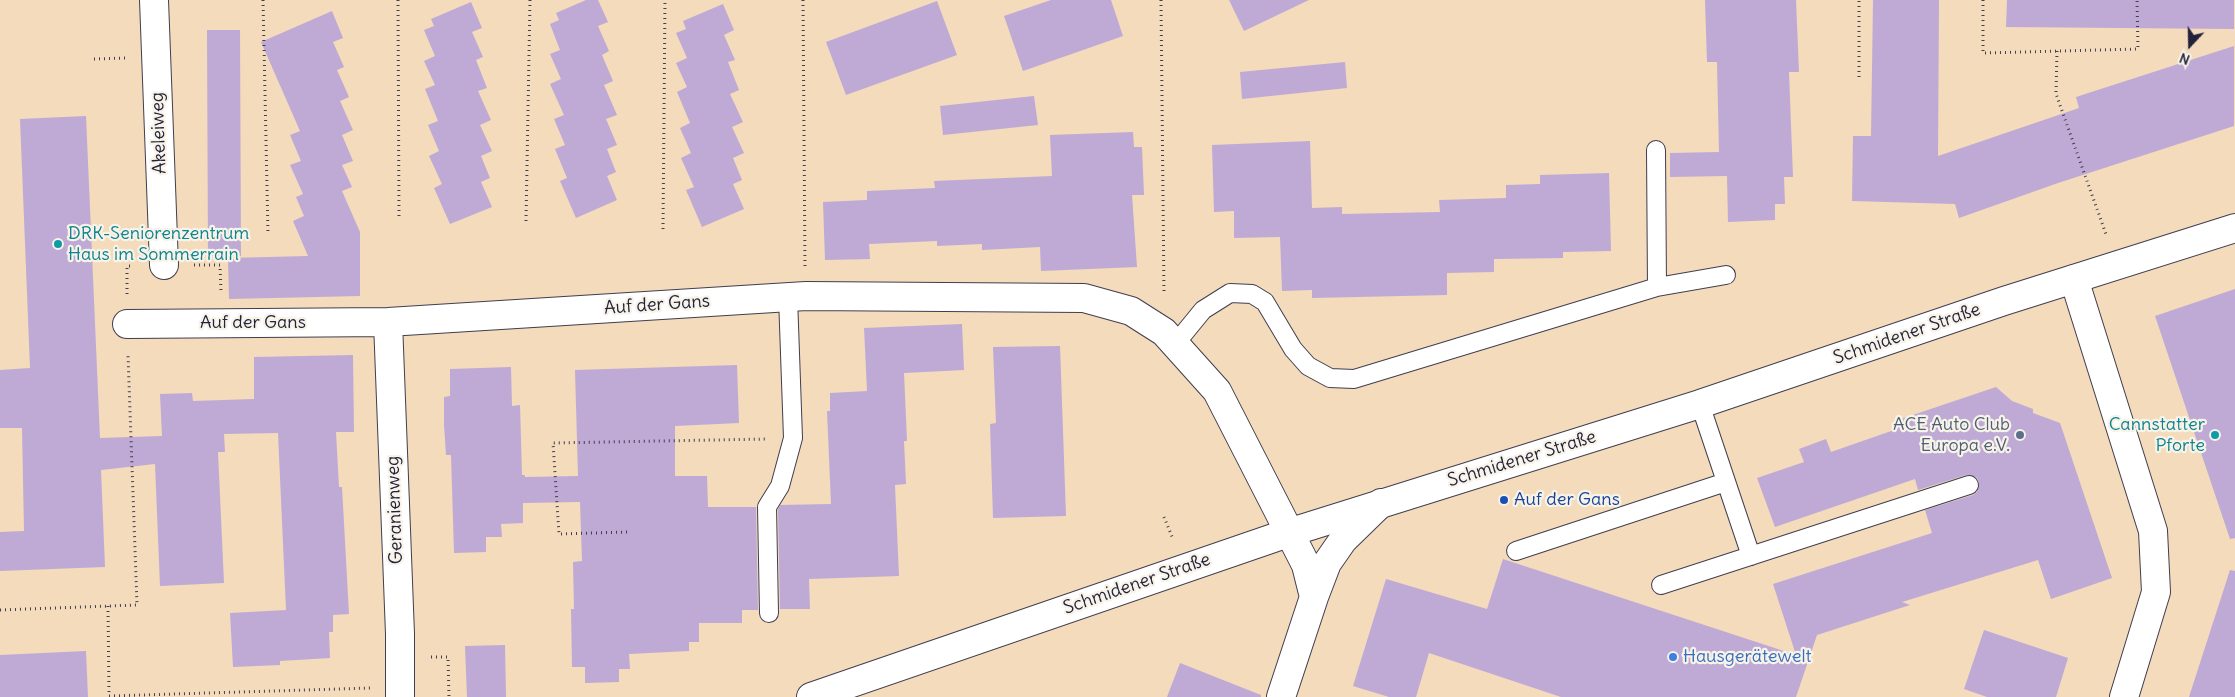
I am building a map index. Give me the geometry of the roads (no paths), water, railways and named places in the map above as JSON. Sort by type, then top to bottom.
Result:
[{"type":"street","name":"Akeleiweg","points":[[154,0],[164,265]]},
{"type":"street","name":"Schmidener Straße","points":[[811,697],[1288,533],[1700,404],[2074,278],[2235,228]]},
{"type":"street","points":[[2074,278],[2154,530],[2156,592],[2124,697]]},
{"type":"street","name":"Auf der Gans","points":[[127,324],[388,322],[797,297],[1084,298],[1131,311],[1170,337],[1217,391],[1306,565],[1314,597]]},
{"type":"street","name":"Geranienweg","points":[[388,322],[400,692]]},
{"type":"street","points":[[1281,697],[1327,563],[1342,540],[1381,503]]},
{"type":"lane","points":[[1656,150],[1657,287]]},
{"type":"lane","points":[[1170,337],[1203,310],[1230,293],[1252,294],[1265,302],[1293,349],[1308,366],[1330,378],[1354,380],[1657,287],[1726,275]]},
{"type":"lane","points":[[769,613],[767,507],[780,486],[792,438],[797,297]]},
{"type":"lane","points":[[1700,404],[1751,556]]},
{"type":"lane","points":[[1516,551],[1726,482]]},
{"type":"lane","points":[[1662,585],[1969,485]]},
{"type":"place","name":"DRK-Seniorenzentrum Haus im Sommerrain","points":[[58,244]]},
{"type":"place","name":"ACE Auto Club Europa e.V.","points":[[2020,435]]},
{"type":"place","name":"Cannstatter Pforte","points":[[2215,435]]},
{"type":"place","name":"Auf der Gans","points":[[1504,500]]},
{"type":"place","name":"Hausgerätewelt","points":[[1673,657]]}]
